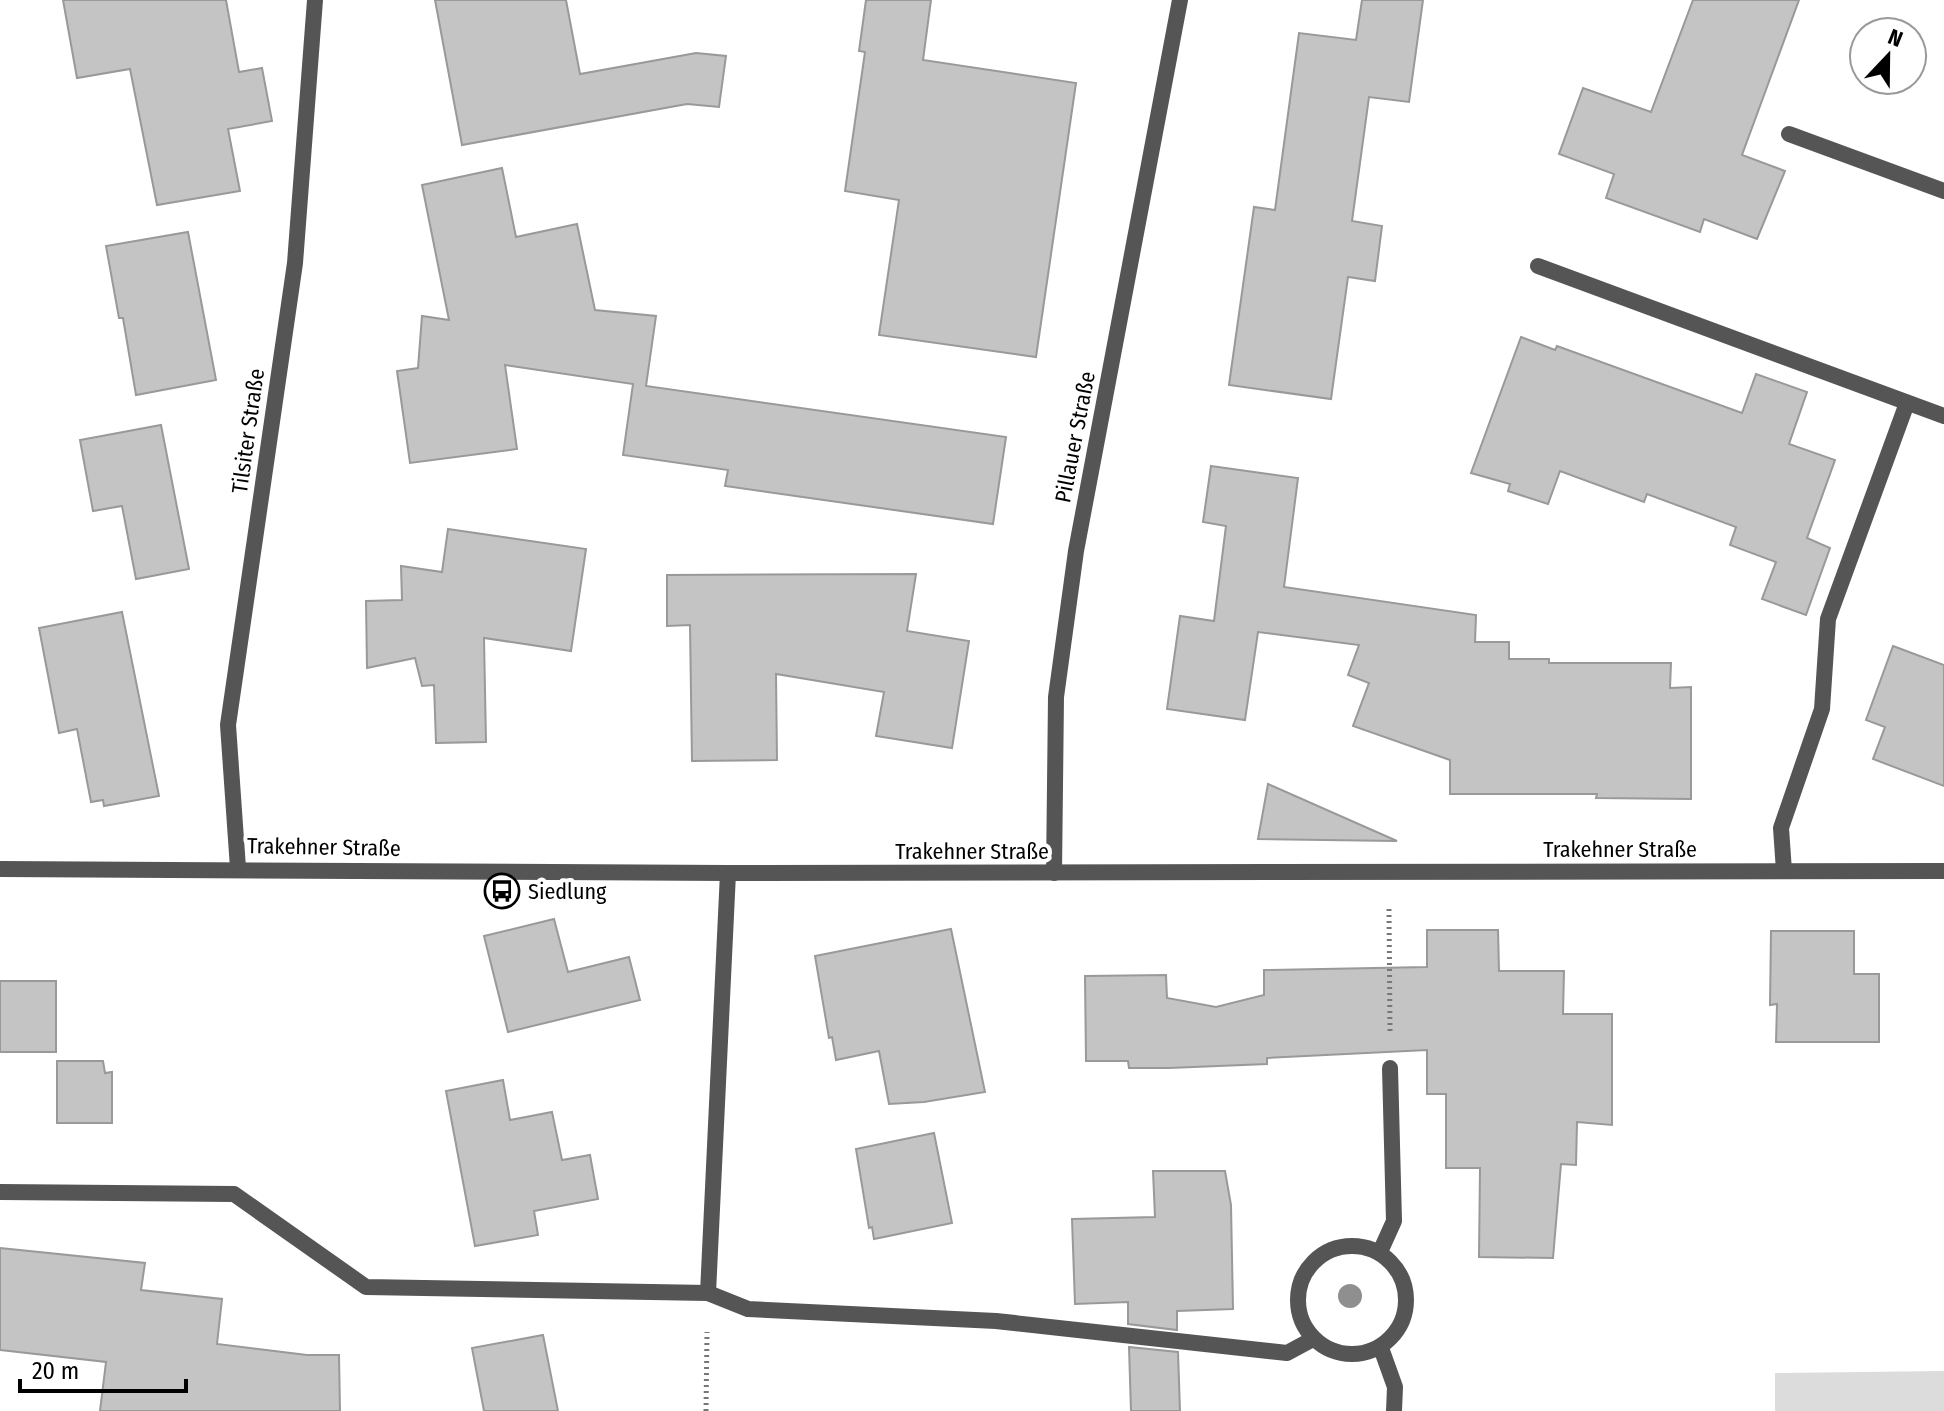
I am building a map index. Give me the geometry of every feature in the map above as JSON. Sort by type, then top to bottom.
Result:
[{"type":"street","name":"Tilsiter Straße","points":[[238,868],[228,725],[295,263],[315,0]]},
{"type":"street","name":"Pillauer Straße","points":[[1054,873],[1056,697],[1076,551],[1178,7],[1166,0]]},
{"type":"street","points":[[1789,134],[1944,191]]},
{"type":"street","points":[[1538,266],[1944,416]]},
{"type":"street","points":[[1784,871],[1781,828],[1822,709],[1828,619],[1907,403]]},
{"type":"street","name":"Trakehner Straße","points":[[0,869],[728,873],[1944,871]]},
{"type":"street","points":[[708,1293],[728,873]]},
{"type":"street","points":[[1380,1252],[1394,1221],[1390,1068]]},
{"type":"street","points":[[0,1192],[234,1194],[366,1287],[708,1293],[748,1309],[996,1321],[1287,1353],[1313,1339]]},
{"type":"street","points":[[1354,1245],[1380,1252],[1400,1273],[1408,1300],[1401,1327],[1381,1348],[1358,1356],[1333,1353],[1313,1339],[1299,1317],[1298,1290],[1308,1266],[1329,1250],[1354,1245]]},
{"type":"street","points":[[1381,1348],[1395,1387],[1394,1411]]},
{"type":"path","points":[[1389,871],[1390,1068]]},
{"type":"path","points":[[706,1411],[708,1293]]},
{"type":"shaded area","points":[[1944,1371],[1944,1411],[1775,1411],[1775,1373]]},
{"type":"building","points":[[63,0],[226,0],[239,72],[262,68],[272,121],[228,129],[240,191],[157,205],[130,69],[77,78]]},
{"type":"building","points":[[435,0],[566,0],[580,74],[696,53],[726,56],[719,107],[687,104],[462,145]]},
{"type":"building","points":[[866,0],[931,0],[923,60],[1076,83],[1036,357],[879,335],[899,200],[845,191],[865,52],[859,51]]},
{"type":"building","points":[[1362,0],[1423,0],[1409,102],[1369,97],[1352,221],[1382,226],[1375,281],[1348,277],[1331,399],[1229,385],[1254,207],[1275,210],[1299,33],[1356,40]]},
{"type":"building","points":[[1693,0],[1799,0],[1742,155],[1785,171],[1757,239],[1704,219],[1700,232],[1606,198],[1614,174],[1559,154],[1583,88],[1651,112]]},
{"type":"building","points":[[502,168],[516,237],[577,224],[595,310],[656,316],[646,386],[1006,437],[993,524],[725,486],[728,470],[623,455],[633,384],[505,365],[517,449],[410,463],[397,371],[418,368],[422,316],[449,320],[422,185]]},
{"type":"building","points":[[188,232],[216,380],[136,395],[123,318],[119,318],[106,246]]},
{"type":"building","points":[[1521,337],[1555,350],[1557,346],[1742,413],[1756,374],[1807,392],[1789,444],[1835,460],[1807,538],[1830,548],[1806,615],[1762,599],[1776,562],[1730,545],[1736,527],[1647,494],[1644,502],[1560,471],[1548,504],[1508,491],[1510,484],[1471,473]]},
{"type":"building","points":[[161,425],[189,569],[136,579],[122,506],[93,511],[80,440]]},
{"type":"building","points":[[1211,466],[1298,478],[1284,587],[1476,615],[1475,642],[1509,642],[1509,659],[1549,659],[1549,663],[1671,663],[1670,688],[1691,687],[1691,799],[1596,798],[1597,794],[1450,794],[1450,760],[1353,726],[1369,683],[1348,675],[1359,645],[1258,632],[1245,720],[1167,709],[1180,616],[1214,621],[1226,526],[1203,522]]},
{"type":"building","points":[[448,529],[586,549],[571,651],[484,638],[486,742],[436,743],[434,685],[422,686],[415,658],[367,668],[366,601],[402,600],[401,566],[442,572]]},
{"type":"building","points":[[916,574],[907,631],[969,641],[952,748],[876,736],[884,692],[776,674],[777,760],[692,761],[690,625],[667,626],[667,575]]},
{"type":"building","points":[[122,612],[159,796],[104,806],[103,800],[91,802],[77,729],[59,733],[39,628]]},
{"type":"building","points":[[1893,646],[1944,665],[1944,786],[1873,759],[1885,727],[1866,720]]},
{"type":"building","points":[[1268,784],[1397,841],[1258,839]]},
{"type":"building","points":[[554,919],[568,972],[629,957],[640,1000],[508,1032],[484,936]]},
{"type":"building","points":[[951,929],[985,1092],[889,1104],[879,1051],[836,1060],[832,1037],[829,1038],[815,956]]},
{"type":"building","points":[[1427,930],[1498,930],[1499,971],[1564,971],[1563,1014],[1612,1014],[1612,1125],[1577,1122],[1576,1165],[1561,1164],[1553,1258],[1479,1257],[1480,1168],[1446,1168],[1446,1094],[1427,1094],[1427,1050],[1267,1058],[1267,1064],[1169,1068],[1129,1068],[1128,1061],[1086,1061],[1085,976],[1166,975],[1167,998],[1216,1007],[1264,995],[1264,970],[1427,967]]},
{"type":"building","points":[[1771,931],[1854,931],[1854,974],[1879,974],[1879,1042],[1776,1042],[1777,1004],[1770,1005]]},
{"type":"building","points":[[0,981],[56,981],[56,1052],[0,1052]]},
{"type":"building","points":[[57,1061],[103,1061],[105,1073],[112,1072],[112,1123],[57,1123]]},
{"type":"building","points":[[503,1080],[510,1120],[552,1112],[562,1160],[590,1155],[598,1199],[534,1211],[538,1235],[475,1246],[446,1091]]},
{"type":"building","points":[[934,1133],[952,1223],[874,1239],[872,1227],[869,1228],[856,1149]]},
{"type":"building","points":[[1153,1171],[1225,1171],[1231,1205],[1233,1309],[1177,1311],[1177,1330],[1128,1324],[1128,1302],[1075,1304],[1072,1219],[1155,1217]]},
{"type":"building","points":[[0,1248],[145,1263],[141,1290],[222,1299],[217,1344],[307,1355],[339,1355],[340,1411],[100,1411],[106,1362],[0,1350]]},
{"type":"building","points":[[543,1335],[558,1411],[484,1411],[472,1348]]},
{"type":"building","points":[[1129,1347],[1178,1352],[1180,1411],[1131,1411]]},
{"type":"place","name":"Siedlung","points":[[502,891]]}]
